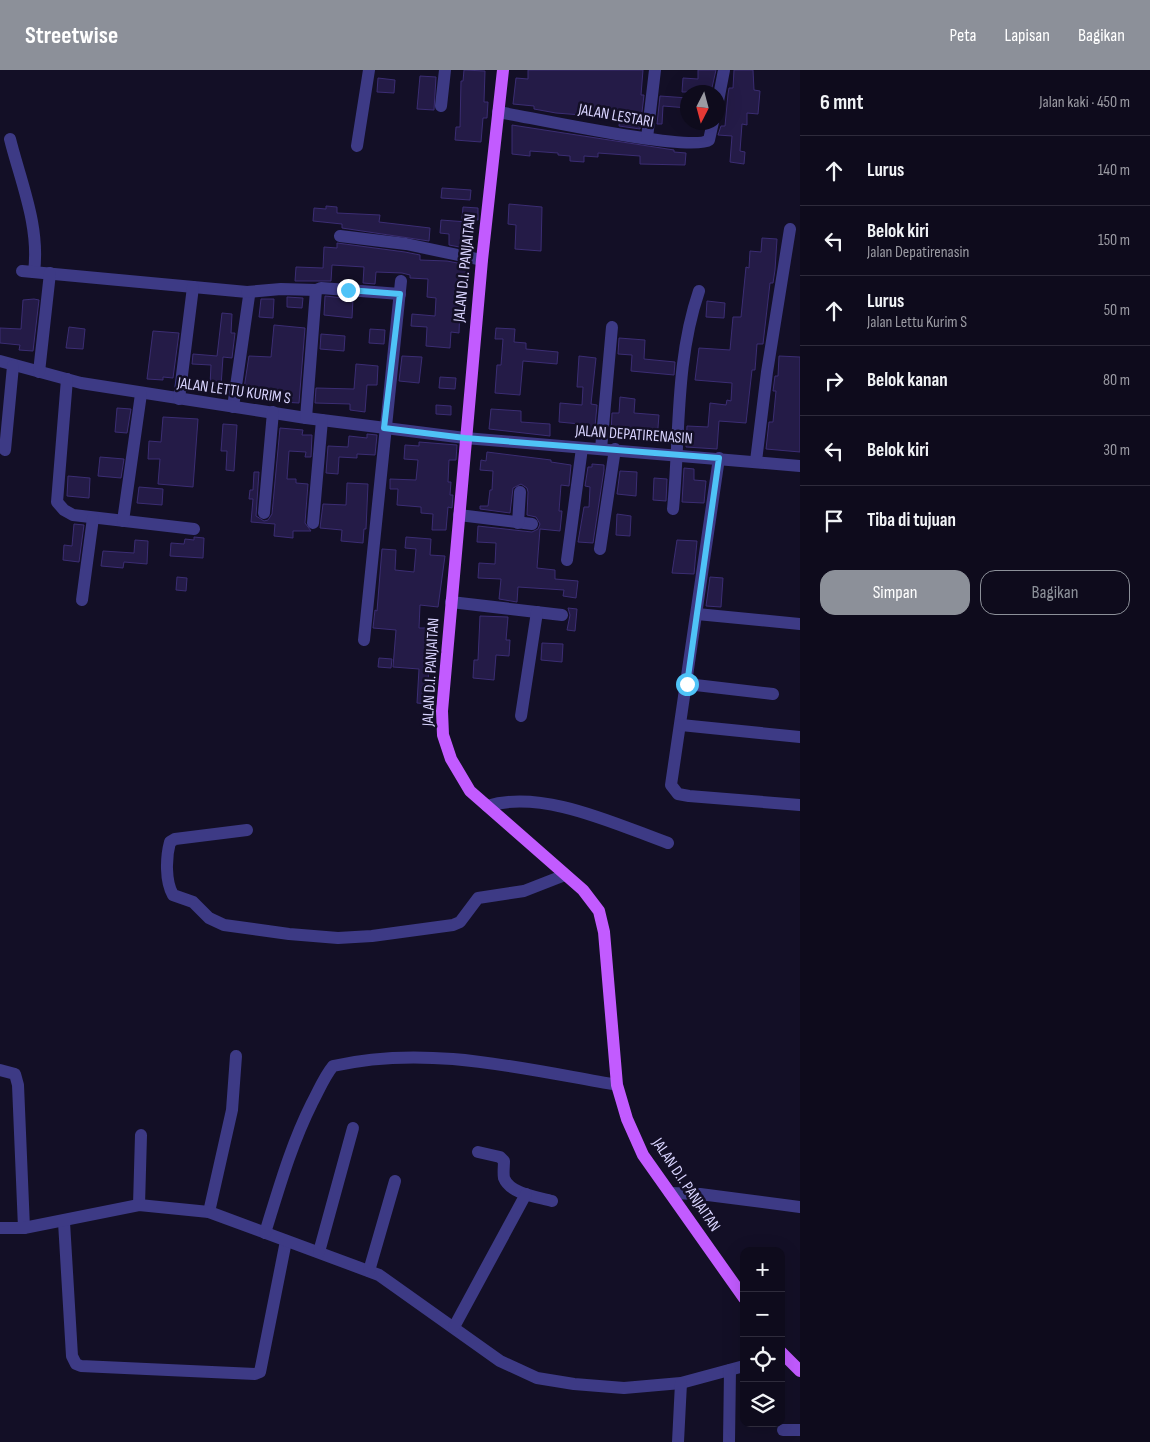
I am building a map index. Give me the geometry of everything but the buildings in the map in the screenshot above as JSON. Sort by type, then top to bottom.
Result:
[{"type":"main road","name":"JALAN D.I. PANJAITAN","points":[[503,70],[465,438],[442,711],[443,735],[458,774],[470,791],[583,890],[598,911],[604,932],[616,1085],[627,1119],[643,1155],[740,1292]]},
{"type":"main road","points":[[785,1356],[800,1371]]},
{"type":"street","points":[[357,146],[369,70]]},
{"type":"street","points":[[441,106],[445,70]]},
{"type":"street","points":[[647,138],[654,70]]},
{"type":"street","points":[[721,85],[724,70]]},
{"type":"street","name":"JALAN LESTARI","points":[[498,112],[647,138],[697,144],[705,143],[709,140],[711,130]]},
{"type":"street","points":[[10,139],[32,215],[36,255],[28,271],[247,292],[281,288],[316,290],[321,288],[400,294]]},
{"type":"street","points":[[756,461],[767,372],[790,228]]},
{"type":"street","points":[[340,236],[406,244],[482,260]]},
{"type":"street","points":[[39,372],[50,274]]},
{"type":"street","points":[[364,640],[384,428],[401,281]]},
{"type":"street","points":[[179,399],[193,287]]},
{"type":"street","points":[[306,418],[316,290]]},
{"type":"street","points":[[673,510],[683,357],[690,318],[699,291]]},
{"type":"street","points":[[233,407],[249,296],[247,292]]},
{"type":"street","points":[[602,449],[612,327]]},
{"type":"street","name":"JALAN LETTU KURIM S","points":[[0,361],[67,379],[141,394],[306,418],[465,438]]},
{"type":"street","points":[[5,450],[13,366]]},
{"type":"street","points":[[67,379],[57,502],[64,510],[93,518],[194,528]]},
{"type":"street","points":[[123,521],[141,394]]},
{"type":"street","points":[[264,513],[273,412]]},
{"type":"street","points":[[313,523],[322,420]]},
{"type":"street","name":"JALAN DEPATIRENASIN","points":[[465,438],[678,454],[800,466]]},
{"type":"street","points":[[567,560],[582,448]]},
{"type":"street","points":[[600,548],[615,449]]},
{"type":"street","points":[[719,458],[671,785],[672,789],[678,794],[800,805]]},
{"type":"street","points":[[518,522],[520,492]]},
{"type":"street","points":[[459,515],[532,524]]},
{"type":"street","points":[[82,600],[93,518]]},
{"type":"street","points":[[451,602],[562,615]]},
{"type":"street","points":[[521,716],[537,612]]},
{"type":"street","points":[[697,614],[800,624]]},
{"type":"street","points":[[687,684],[773,694]]},
{"type":"street","points":[[681,725],[800,737]]},
{"type":"street","points":[[487,806],[500,802],[552,804],[668,842]]},
{"type":"street","points":[[247,830],[175,839],[170,842],[168,882],[173,895],[193,902],[209,918],[224,925],[328,937],[372,936],[453,925],[460,922],[478,898],[524,891],[565,875]]},
{"type":"street","points":[[209,1212],[232,1110],[236,1056]]},
{"type":"street","points":[[265,1233],[284,1167],[301,1126],[333,1066],[378,1058],[430,1056],[465,1059],[616,1085]]},
{"type":"street","points":[[0,1070],[15,1074],[18,1085],[24,1228]]},
{"type":"street","points":[[320,1252],[353,1128]]},
{"type":"street","points":[[139,1205],[142,1136]]},
{"type":"street","points":[[478,1152],[500,1157],[504,1161],[504,1178],[510,1185],[526,1194],[552,1201]]},
{"type":"street","points":[[369,1271],[395,1181]]},
{"type":"street","points":[[670,1193],[700,1194],[800,1207]]},
{"type":"street","points":[[454,1327],[526,1194]]},
{"type":"street","points":[[0,1228],[24,1228],[64,1222],[139,1205],[209,1212],[369,1271],[454,1327],[500,1361],[537,1378],[574,1384],[624,1388],[681,1382],[740,1367]]},
{"type":"street","points":[[64,1222],[72,1356],[76,1364],[81,1366],[255,1374],[260,1372],[286,1241]]},
{"type":"street","points":[[729,1442],[730,1370]]},
{"type":"street","points":[[678,1442],[681,1382]]},
{"type":"street","points":[[783,1430],[800,1430]]},
{"type":"route","points":[[348,290],[400,294],[384,428],[465,438],[719,458],[687,684]]}]
